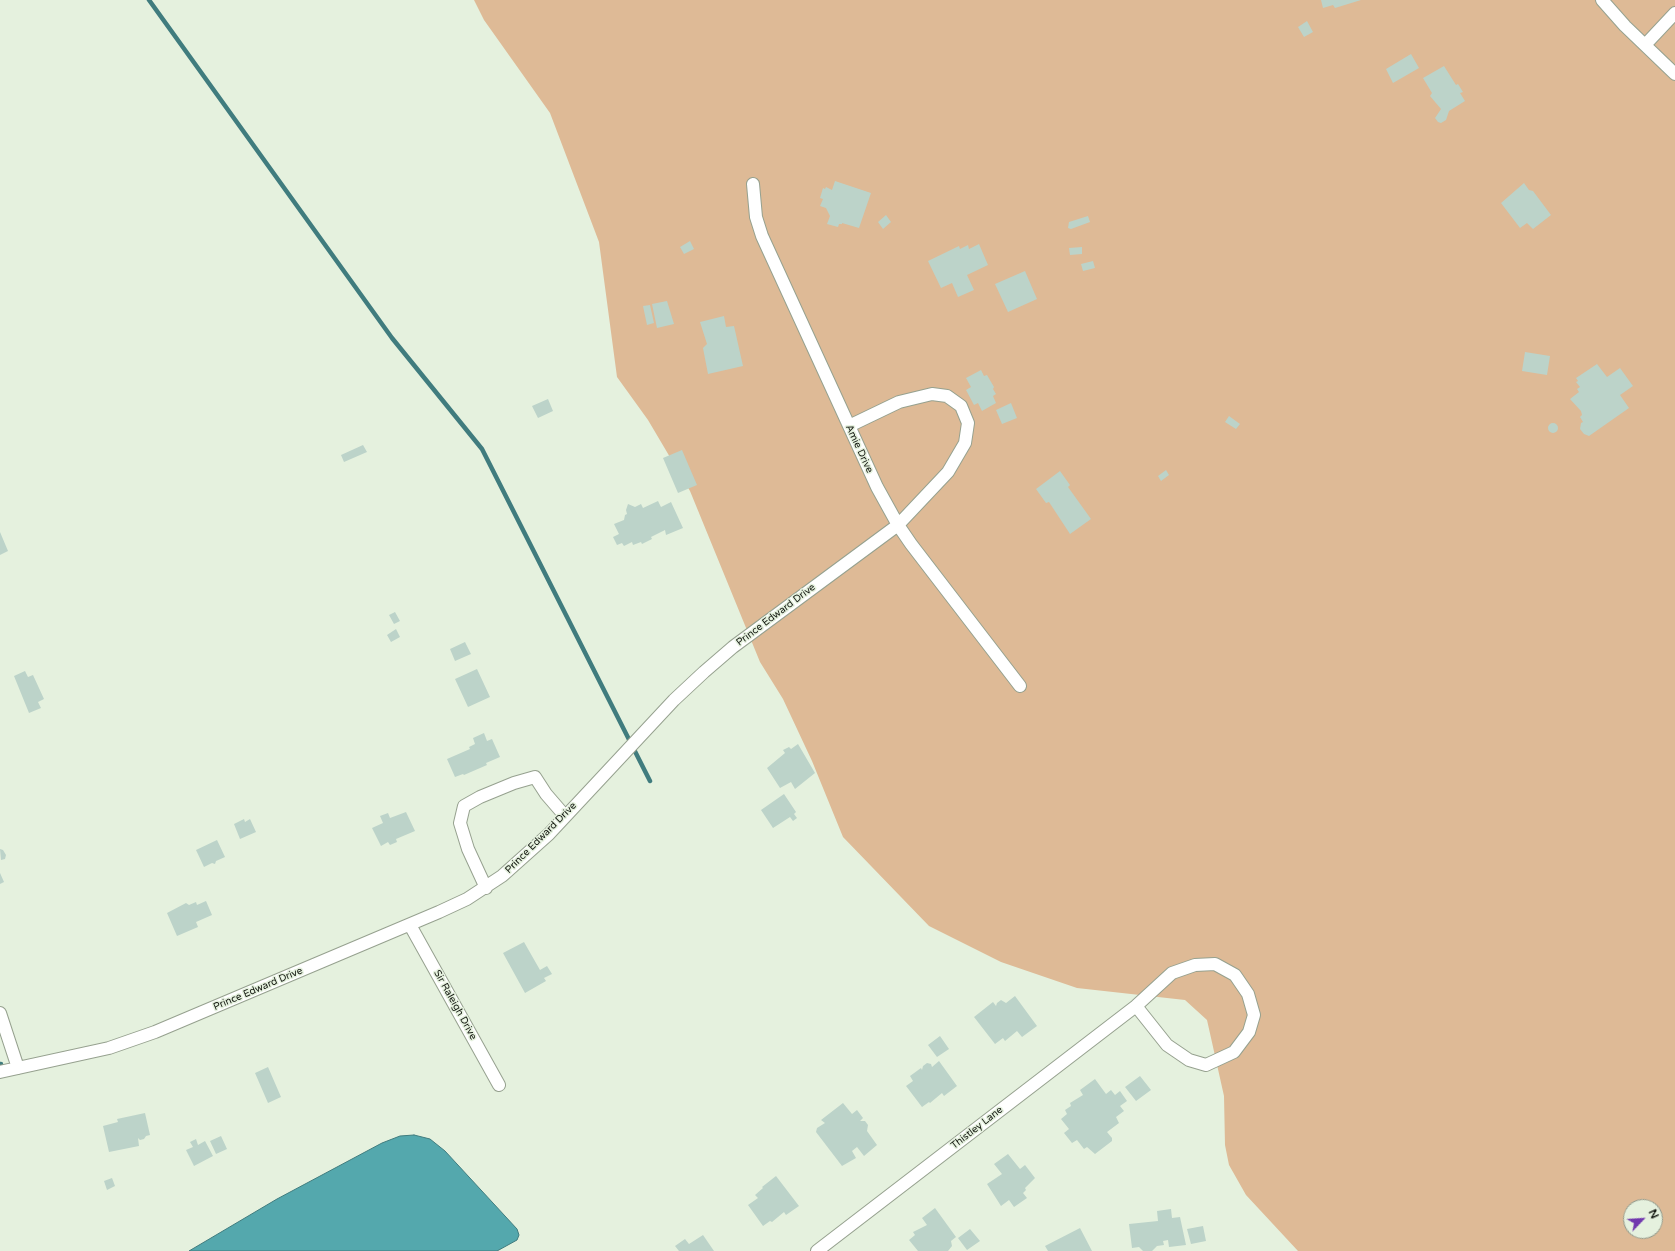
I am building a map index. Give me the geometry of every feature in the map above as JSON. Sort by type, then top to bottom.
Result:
[{"type":"street","points":[[1602,0],[1675,74]]},
{"type":"street","points":[[1645,45],[1675,13]]},
{"type":"street","name":"Amie Drive","points":[[753,184],[756,217],[762,236],[877,487],[898,525],[1020,686]]},
{"type":"street","name":"Prince Edward Drive","points":[[0,1072],[129,1042],[410,925],[460,902],[486,888],[518,864],[674,700],[704,672],[733,648],[898,525],[948,472],[965,443],[968,424],[961,406],[947,396],[932,394],[899,402],[849,426]]},
{"type":"street","points":[[486,888],[468,849],[460,823],[464,806],[480,797],[514,783],[535,777],[546,794],[565,816]]},
{"type":"street","name":"Sir Raleigh Drive","points":[[410,925],[499,1085]]},
{"type":"street","name":"Thistley Lane","points":[[817,1251],[1136,1006],[1172,973],[1195,964],[1215,964],[1235,975],[1248,994],[1254,1015],[1249,1032],[1234,1052],[1206,1065],[1189,1060],[1167,1045],[1136,1006]]},
{"type":"street","points":[[0,1013],[18,1068]]},
{"type":"shaded area","points":[[474,0],[1675,0],[1675,1251],[1298,1251],[1246,1195],[1229,1165],[1225,1145],[1224,1096],[1207,1020],[1185,1000],[1077,988],[1001,962],[929,926],[843,837],[812,761],[783,699],[760,662],[690,491],[648,420],[617,377],[599,242],[550,113],[484,20]]},
{"type":"water","points":[[414,1135],[430,1139],[445,1151],[517,1229],[519,1235],[517,1240],[497,1251],[189,1251],[277,1199],[382,1143],[400,1136]]},
{"type":"building","points":[[1321,0],[1361,0],[1335,8],[1333,5],[1323,8]]},
{"type":"building","points":[[1307,21],[1313,32],[1304,37],[1298,27]]},
{"type":"building","points":[[1411,54],[1419,68],[1393,83],[1386,69]]},
{"type":"building","points":[[1444,66],[1456,85],[1458,84],[1463,92],[1460,93],[1465,101],[1449,111],[1446,120],[1441,123],[1435,118],[1441,109],[1430,96],[1432,93],[1423,78]]},
{"type":"building","points":[[835,181],[871,193],[859,228],[842,223],[839,224],[838,227],[827,224],[830,216],[826,208],[820,206],[823,199],[820,198],[823,188],[825,189],[826,187],[832,190]]},
{"type":"building","points":[[1524,183],[1529,190],[1533,191],[1551,215],[1533,229],[1527,223],[1520,228],[1501,203]]},
{"type":"building","points":[[886,215],[891,222],[883,229],[878,222]]},
{"type":"building","points":[[1088,216],[1090,222],[1071,229],[1068,228],[1069,222]]},
{"type":"building","points":[[690,241],[694,249],[684,254],[680,247]]},
{"type":"building","points":[[979,244],[988,265],[967,275],[974,290],[958,297],[952,283],[941,288],[928,261],[959,246],[960,249],[968,245],[969,249]]},
{"type":"building","points":[[1082,247],[1082,254],[1070,255],[1069,248]]},
{"type":"building","points":[[1093,261],[1095,268],[1083,271],[1081,264]]},
{"type":"building","points":[[1025,271],[1037,299],[1008,312],[995,284]]},
{"type":"building","points":[[667,301],[674,324],[657,328],[652,304]]},
{"type":"building","points":[[650,305],[654,323],[647,325],[643,306]]},
{"type":"building","points":[[724,316],[726,327],[734,326],[743,366],[708,374],[703,348],[707,344],[700,322]]},
{"type":"building","points":[[1525,352],[1550,356],[1547,375],[1522,371]]},
{"type":"building","points":[[1597,364],[1607,377],[1620,368],[1633,386],[1620,395],[1629,408],[1589,436],[1584,434],[1580,429],[1581,423],[1583,422],[1580,417],[1582,415],[1581,411],[1570,399],[1579,392],[1577,389],[1580,387],[1576,382],[1578,381],[1576,378]]},
{"type":"building","points":[[981,370],[984,376],[987,375],[996,394],[993,396],[996,403],[982,411],[978,403],[974,405],[966,390],[971,387],[966,378]]},
{"type":"building","points":[[548,399],[553,411],[538,418],[532,406]]},
{"type":"building","points":[[1011,403],[1017,418],[1002,424],[996,410]]},
{"type":"building","points":[[1229,416],[1240,424],[1236,429],[1225,422]]},
{"type":"building","points":[[1551,423],[1555,423],[1557,424],[1557,432],[1551,433],[1548,430],[1548,426]]},
{"type":"building","points":[[363,445],[367,452],[344,462],[341,455]]},
{"type":"building","points":[[682,450],[697,485],[678,493],[663,458]]},
{"type":"building","points":[[1166,470],[1169,475],[1161,481],[1158,476]]},
{"type":"building","points":[[1060,471],[1070,485],[1068,487],[1091,519],[1070,534],[1049,502],[1046,503],[1036,489]]},
{"type":"building","points":[[658,501],[661,507],[671,502],[683,528],[666,535],[665,530],[651,537],[652,539],[642,544],[641,542],[633,545],[632,542],[624,546],[622,543],[617,545],[613,537],[619,534],[614,524],[624,520],[625,515],[627,514],[626,510],[628,504],[635,507],[641,504],[643,508]]},
{"type":"building","points":[[0,532],[8,551],[0,555]]},
{"type":"building","points":[[395,612],[400,621],[394,624],[389,615]]},
{"type":"building","points":[[396,629],[400,637],[391,642],[387,635]]},
{"type":"building","points":[[465,642],[471,654],[455,661],[450,649]]},
{"type":"building","points":[[477,669],[490,697],[468,707],[455,679]]},
{"type":"building","points":[[25,671],[28,677],[33,675],[44,699],[38,702],[41,708],[29,713],[14,676]]},
{"type":"building","points":[[484,733],[487,741],[492,739],[500,757],[486,763],[487,765],[464,775],[455,777],[447,759],[470,749],[469,747],[475,744],[473,738]]},
{"type":"building","points":[[798,744],[815,773],[795,789],[791,782],[780,788],[767,768],[785,753],[783,750],[789,747],[791,749]]},
{"type":"building","points":[[784,794],[796,812],[794,814],[797,818],[793,821],[790,817],[773,828],[761,810]]},
{"type":"building","points":[[406,812],[415,831],[396,839],[397,842],[390,845],[388,842],[381,846],[372,828],[383,823],[380,816],[388,813],[390,818]]},
{"type":"building","points":[[244,819],[245,822],[250,819],[256,832],[240,839],[234,824]]},
{"type":"building","points":[[217,840],[225,857],[216,861],[215,864],[212,863],[204,867],[196,850]]},
{"type":"building","points":[[0,849],[3,850],[6,855],[5,859],[1,860]]},
{"type":"building","points":[[0,873],[4,882],[0,884]]},
{"type":"building","points":[[206,901],[212,915],[196,922],[198,927],[177,936],[167,913],[186,903],[189,905],[196,902],[197,905]]},
{"type":"building","points":[[524,942],[540,970],[547,966],[552,974],[544,978],[546,981],[525,993],[503,953]]},
{"type":"building","points":[[1015,996],[1037,1026],[1022,1037],[1017,1031],[1005,1041],[1003,1038],[995,1044],[974,1017],[993,1002],[996,1006],[1001,1000],[1006,1003]]},
{"type":"building","points":[[940,1036],[949,1049],[937,1057],[928,1045]]},
{"type":"building","points":[[939,1061],[957,1086],[944,1096],[942,1093],[930,1103],[929,1102],[922,1107],[906,1086],[913,1081],[910,1076],[921,1068],[922,1070],[923,1066],[927,1063],[931,1064],[932,1067]]},
{"type":"building","points":[[268,1067],[281,1097],[268,1103],[255,1073]]},
{"type":"building","points":[[1140,1076],[1151,1090],[1136,1101],[1125,1087]]},
{"type":"building","points":[[1095,1079],[1106,1094],[1111,1090],[1115,1095],[1120,1091],[1127,1101],[1120,1106],[1124,1111],[1116,1117],[1119,1123],[1107,1132],[1112,1138],[1112,1141],[1095,1154],[1087,1147],[1084,1149],[1077,1140],[1072,1143],[1064,1133],[1069,1129],[1061,1119],[1067,1114],[1065,1110],[1071,1106],[1070,1103],[1083,1095],[1080,1090]]},
{"type":"building","points":[[843,1103],[852,1114],[857,1110],[863,1118],[860,1121],[865,1121],[868,1125],[867,1131],[877,1145],[864,1156],[857,1147],[852,1151],[856,1158],[842,1166],[816,1132],[817,1128],[825,1123],[821,1120]]},
{"type":"building","points":[[145,1113],[150,1135],[140,1140],[138,1138],[139,1146],[109,1152],[103,1126],[118,1122],[117,1119]]},
{"type":"building","points":[[221,1136],[227,1149],[216,1154],[210,1141]]},
{"type":"building","points":[[196,1139],[198,1145],[205,1141],[213,1156],[194,1166],[186,1150],[193,1147],[190,1142]]},
{"type":"building","points":[[1008,1154],[1020,1169],[1025,1165],[1035,1178],[1025,1188],[1026,1190],[1023,1193],[1027,1198],[1014,1207],[1009,1200],[1001,1206],[987,1184],[1002,1174],[994,1164]]},
{"type":"building","points":[[776,1176],[799,1206],[786,1215],[784,1212],[772,1222],[770,1221],[763,1226],[748,1205],[758,1198],[755,1195],[763,1188],[762,1187]]},
{"type":"building","points":[[112,1178],[115,1186],[107,1190],[104,1181]]},
{"type":"building","points":[[935,1208],[956,1237],[951,1241],[952,1246],[948,1251],[918,1251],[909,1240],[915,1235],[913,1232],[927,1225],[922,1218]]},
{"type":"building","points":[[1171,1209],[1172,1218],[1180,1217],[1186,1245],[1169,1247],[1168,1240],[1163,1241],[1164,1245],[1157,1246],[1152,1251],[1143,1251],[1139,1247],[1132,1248],[1129,1224],[1158,1221],[1157,1211]]},
{"type":"building","points":[[1203,1226],[1206,1241],[1191,1244],[1187,1229]]},
{"type":"building","points":[[1080,1228],[1092,1251],[1048,1251],[1045,1246]]},
{"type":"building","points":[[970,1229],[980,1241],[967,1250],[958,1238]]},
{"type":"building","points":[[703,1235],[714,1251],[679,1251],[675,1246],[685,1239],[689,1244]]},
{"type":"waterway","points":[[149,0],[392,338],[482,449],[650,781]]}]
